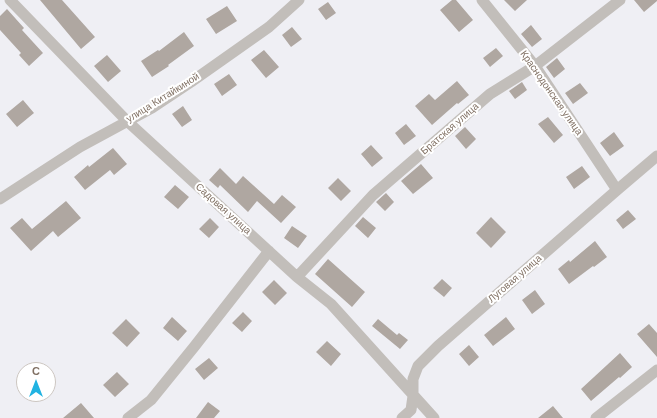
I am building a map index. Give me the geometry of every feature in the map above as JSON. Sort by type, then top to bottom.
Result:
[{"type":"street","name":"Садовая улица","points":[[10,0],[127,121],[297,277],[331,304],[434,418]]},
{"type":"street","name":"улица Китайкиной","points":[[0,199],[74,151],[152,108],[270,27],[299,0]]},
{"type":"street","name":"Краснодонская улица","points":[[482,0],[535,66],[617,190]]},
{"type":"street","name":"Братская улица","points":[[297,277],[373,195],[490,94],[535,66],[620,0]]},
{"type":"street","name":"Луговая улица","points":[[402,418],[410,410],[413,396],[413,379],[418,366],[438,346],[657,156]]},
{"type":"street","points":[[128,418],[151,400],[194,348],[269,251]]},
{"type":"street","points":[[596,418],[657,370]]},
{"type":"building","points":[[40,0],[62,0],[95,37],[81,49]]},
{"type":"building","points":[[452,0],[456,0],[473,20],[459,32],[440,10]]},
{"type":"building","points":[[504,0],[527,0],[515,11]]},
{"type":"building","points":[[634,0],[657,0],[657,1],[644,12]]},
{"type":"building","points":[[328,2],[336,13],[326,20],[318,9]]},
{"type":"building","points":[[227,6],[237,21],[216,34],[206,19]]},
{"type":"building","points":[[7,9],[24,28],[22,30],[43,53],[29,66],[19,55],[21,53],[0,30],[0,16]]},
{"type":"building","points":[[531,25],[542,39],[532,47],[521,34]]},
{"type":"building","points":[[292,27],[302,39],[291,47],[282,35]]},
{"type":"building","points":[[184,32],[194,46],[168,65],[169,66],[152,77],[141,61],[158,50],[159,51]]},
{"type":"building","points":[[496,48],[503,56],[490,67],[483,58]]},
{"type":"building","points":[[264,50],[279,67],[266,78],[251,60]]},
{"type":"building","points":[[107,55],[121,71],[108,82],[94,66]]},
{"type":"building","points":[[557,58],[565,69],[554,78],[546,67]]},
{"type":"building","points":[[229,74],[237,85],[222,96],[214,84]]},
{"type":"building","points":[[457,81],[469,95],[458,104],[457,103],[432,125],[415,106],[429,94],[435,100]]},
{"type":"building","points":[[522,82],[527,90],[515,99],[509,91]]},
{"type":"building","points":[[580,83],[588,93],[573,104],[565,93]]},
{"type":"building","points":[[23,100],[34,113],[17,127],[6,114]]},
{"type":"building","points":[[183,106],[192,120],[182,127],[172,114]]},
{"type":"building","points":[[548,117],[563,135],[554,143],[538,124]]},
{"type":"building","points":[[406,124],[416,136],[404,145],[395,133]]},
{"type":"building","points":[[465,127],[476,139],[466,149],[455,136]]},
{"type":"building","points":[[614,132],[624,146],[610,156],[600,143]]},
{"type":"building","points":[[371,145],[383,158],[372,167],[361,154]]},
{"type":"building","points":[[113,148],[127,164],[114,175],[110,170],[85,190],[74,177],[88,165],[89,167]]},
{"type":"building","points":[[421,164],[433,178],[413,194],[401,181]]},
{"type":"building","points":[[582,166],[590,177],[574,189],[566,177]]},
{"type":"building","points":[[220,168],[236,184],[243,176],[274,204],[282,195],[296,207],[281,223],[257,201],[248,212],[220,185],[218,188],[209,180]]},
{"type":"building","points":[[338,178],[351,191],[341,201],[328,188]]},
{"type":"building","points":[[175,185],[189,197],[178,209],[164,197]]},
{"type":"building","points":[[386,193],[394,202],[385,211],[376,202]]},
{"type":"building","points":[[66,201],[81,218],[58,237],[53,231],[31,251],[10,228],[22,218],[32,229]]},
{"type":"building","points":[[628,210],[636,219],[623,229],[616,220]]},
{"type":"building","points":[[363,217],[376,228],[368,238],[355,226]]},
{"type":"building","points":[[491,217],[506,232],[491,248],[476,233]]},
{"type":"building","points":[[210,218],[219,227],[209,238],[199,229]]},
{"type":"building","points":[[292,226],[307,236],[298,248],[284,238]]},
{"type":"building","points":[[595,241],[607,257],[569,284],[558,269],[569,260],[570,262]]},
{"type":"building","points":[[328,259],[365,292],[352,307],[315,274]]},
{"type":"building","points":[[442,279],[452,288],[444,297],[433,288]]},
{"type":"building","points":[[274,280],[287,293],[275,305],[262,292]]},
{"type":"building","points":[[535,290],[545,304],[532,314],[522,300]]},
{"type":"building","points":[[243,312],[252,321],[242,332],[232,323]]},
{"type":"building","points":[[172,317],[187,331],[178,341],[163,328]]},
{"type":"building","points":[[506,317],[515,329],[493,346],[484,335]]},
{"type":"building","points":[[126,319],[140,333],[127,347],[112,333]]},
{"type":"building","points":[[378,319],[397,335],[399,333],[408,340],[400,349],[372,326]]},
{"type":"building","points":[[649,324],[657,333],[657,357],[637,334]]},
{"type":"building","points":[[327,341],[341,354],[331,366],[316,352]]},
{"type":"building","points":[[469,345],[479,357],[469,366],[459,354]]},
{"type":"building","points":[[620,353],[632,367],[591,401],[581,389]]},
{"type":"building","points":[[209,358],[218,368],[204,380],[195,369]]},
{"type":"building","points":[[117,372],[129,384],[115,397],[103,385]]},
{"type":"building","points":[[208,402],[220,411],[214,418],[196,418]]},
{"type":"building","points":[[81,403],[94,418],[63,418]]},
{"type":"building","points":[[553,406],[563,418],[538,418]]}]
